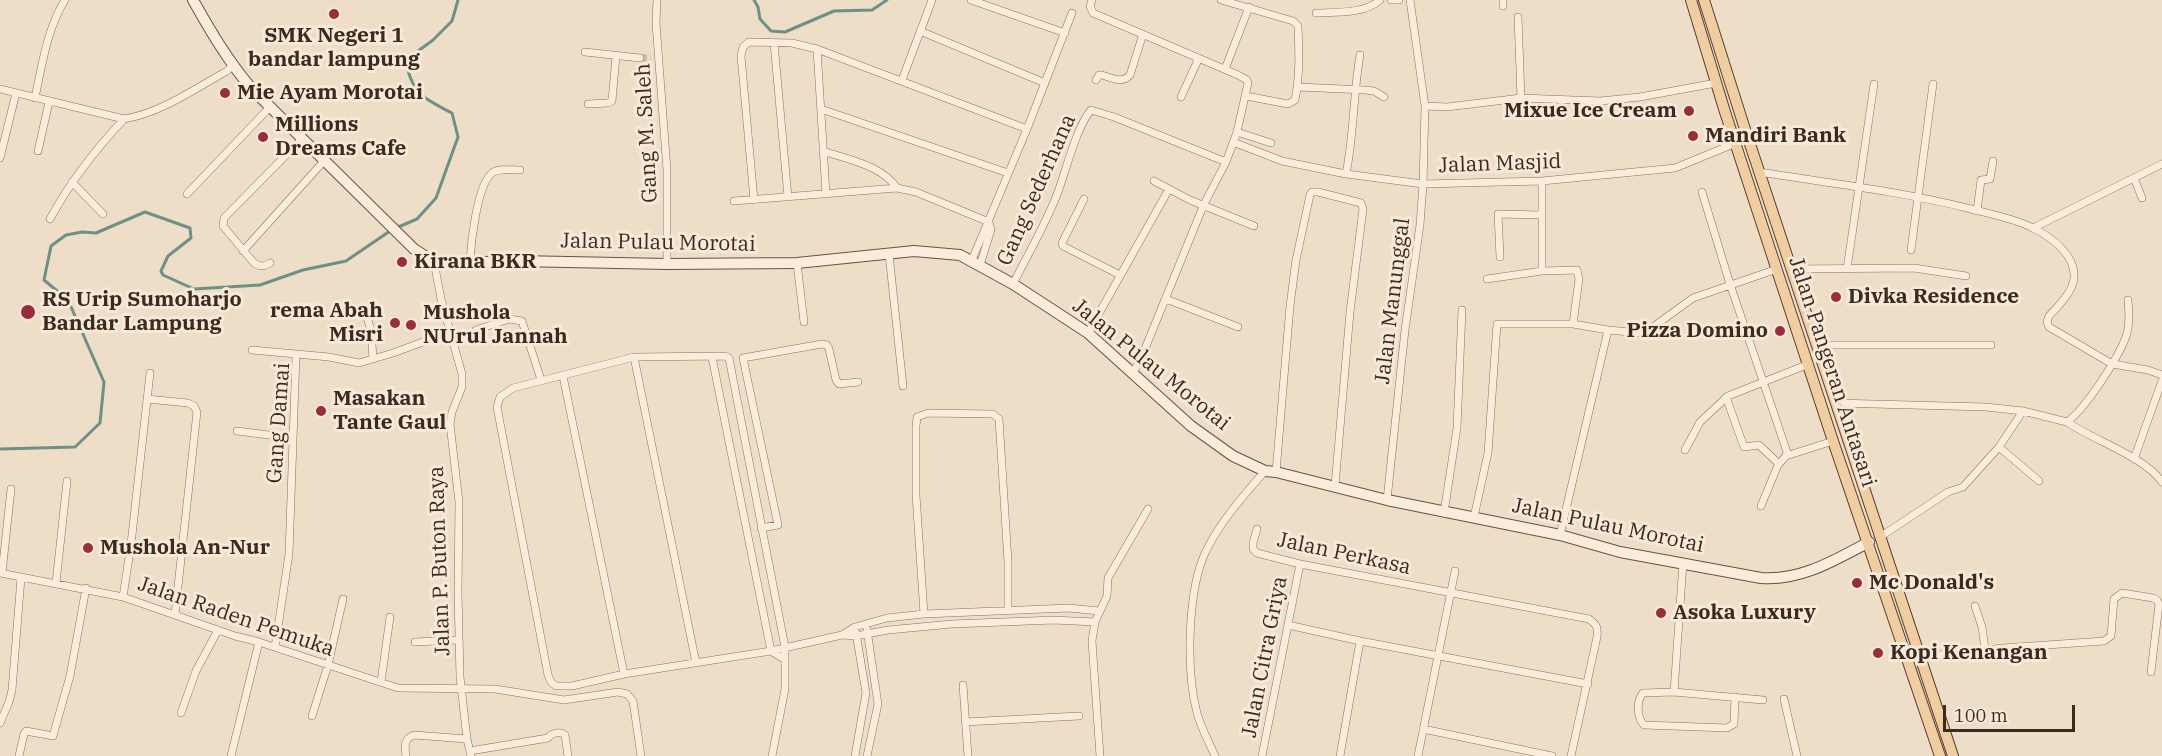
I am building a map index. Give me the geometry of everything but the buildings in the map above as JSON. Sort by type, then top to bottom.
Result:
[{"type":"main road","name":"Jalan Pangeran Antasari","points":[[1699,1],[1716,83],[1833,441],[1869,542],[1937,755]]},
{"type":"main road","name":"Jalan Pangeran Antasari","points":[[1699,1],[1759,172],[1953,756]]},
{"type":"street","points":[[35,98],[45,49],[65,0]]},
{"type":"street","points":[[193,0],[211,34],[232,66],[270,107],[414,249],[434,262]]},
{"type":"street","name":"Gang M. Saleh","points":[[657,0],[655,58],[667,170],[667,264]]},
{"type":"street","points":[[902,80],[932,0]]},
{"type":"street","points":[[971,0],[1065,33]]},
{"type":"street","points":[[1092,0],[1089,6],[1093,14],[1225,69],[1247,80],[1248,87],[1237,132],[1226,162],[1204,204],[1166,299],[1132,374]]},
{"type":"street","points":[[1221,0],[1296,23],[1299,59],[1295,100],[1288,104],[1246,96]]},
{"type":"street","points":[[1316,13],[1357,10],[1380,0]]},
{"type":"street","points":[[1391,0],[1399,0]]},
{"type":"street","name":"Jalan Manunggal","points":[[1387,500],[1423,184],[1425,106],[1410,0]]},
{"type":"street","points":[[1225,69],[1249,7]]},
{"type":"street","points":[[976,262],[984,228],[989,222],[1072,13]]},
{"type":"street","points":[[1518,17],[1521,98]]},
{"type":"street","points":[[920,31],[1045,83]]},
{"type":"street","points":[[1096,80],[1099,75],[1120,80],[1127,78],[1143,34]]},
{"type":"street","points":[[754,200],[741,54],[743,48],[750,42],[792,44],[817,49],[1027,129]]},
{"type":"street","points":[[774,43],[788,197]]},
{"type":"street","points":[[817,49],[825,194]]},
{"type":"street","points":[[585,52],[640,57]]},
{"type":"street","points":[[1346,174],[1359,55]]},
{"type":"street","points":[[588,104],[608,104],[612,101],[616,56]]},
{"type":"street","points":[[1182,97],[1199,58]]},
{"type":"street","points":[[0,89],[124,119],[140,117],[155,110],[227,72],[232,66]]},
{"type":"street","points":[[1425,106],[1447,107],[1521,98],[1600,101],[1640,97],[1716,83]]},
{"type":"street","points":[[1846,269],[1874,84]]},
{"type":"street","points":[[1911,250],[1933,84]]},
{"type":"street","points":[[1298,87],[1374,91],[1384,97]]},
{"type":"street","points":[[0,158],[16,93]]},
{"type":"street","points":[[38,151],[49,102]]},
{"type":"street","points":[[187,194],[270,107]]},
{"type":"street","points":[[820,109],[1008,173]]},
{"type":"street","name":"Gang Sederhana","points":[[1013,284],[1038,236],[1091,110],[1226,162]]},
{"type":"street","points":[[50,219],[93,152],[124,119]]},
{"type":"street","points":[[1237,132],[1271,143]]},
{"type":"street","points":[[270,263],[266,266],[258,266],[223,226],[224,218],[302,139]]},
{"type":"street","name":"Jalan Masjid","points":[[1233,142],[1282,161],[1346,174],[1423,184],[1542,181],[1675,168],[1736,143]]},
{"type":"street","points":[[823,151],[878,170],[891,179],[897,188]]},
{"type":"street","points":[[243,250],[324,161]]},
{"type":"street","points":[[1977,211],[1980,180],[1990,179],[1993,161]]},
{"type":"street","points":[[2033,228],[2162,164]]},
{"type":"street","points":[[470,261],[473,224],[488,177],[497,171],[520,170]]},
{"type":"street","points":[[1759,172],[1917,196],[2033,228],[2065,251],[2074,268],[2072,287],[2049,316],[2047,322],[2049,327],[2112,364],[2148,370],[2162,375]]},
{"type":"street","points":[[2134,178],[2142,198]]},
{"type":"street","points":[[1154,181],[1254,226]]},
{"type":"street","points":[[1542,181],[1542,271]]},
{"type":"street","points":[[72,182],[103,214]]},
{"type":"street","points":[[734,201],[897,188],[916,192],[989,222]]},
{"type":"street","points":[[1088,333],[1120,275],[1148,231],[1169,189]]},
{"type":"street","points":[[1276,472],[1296,260],[1310,195],[1312,192],[1318,192],[1361,202],[1363,209],[1350,312],[1335,486]]},
{"type":"street","points":[[1702,192],[1730,284],[1787,452],[1786,456]]},
{"type":"street","points":[[1084,199],[1062,243],[1063,246],[1120,275]]},
{"type":"street","points":[[1500,257],[1498,214],[1542,215]]},
{"type":"street","name":"Jalan Pulau Morotai","points":[[434,262],[796,263],[914,251],[960,255],[1013,284],[1088,333],[1191,426],[1233,456],[1265,471],[1444,513],[1560,535],[1620,552],[1761,578],[1779,579],[1795,576],[1829,563],[1869,542]]},
{"type":"street","points":[[889,255],[903,386]]},
{"type":"street","name":"Jalan P. Buton Raya","points":[[434,262],[463,381],[450,424],[459,502],[458,640],[461,688],[470,753]]},
{"type":"street","points":[[796,263],[804,321]]},
{"type":"street","points":[[1474,517],[1489,441],[1496,326],[1501,324],[1573,324],[1608,330],[1646,332],[1693,298],[1777,268]]},
{"type":"street","points":[[1791,269],[1914,268],[1966,276]]},
{"type":"street","points":[[1487,279],[1542,271],[1577,270],[1580,279],[1573,324]]},
{"type":"street","points":[[1166,299],[1238,327]]},
{"type":"street","points":[[2067,422],[2083,407],[2112,364],[2126,337],[2129,322],[2128,300]]},
{"type":"street","points":[[1444,513],[1457,428],[1462,310]]},
{"type":"street","points":[[366,314],[373,359]]},
{"type":"street","points":[[476,330],[509,319],[522,321],[541,380]]},
{"type":"street","points":[[1560,535],[1608,330]]},
{"type":"street","name":"Gang Damai","points":[[275,647],[288,563],[296,355],[329,357],[359,363],[450,332]]},
{"type":"street","points":[[858,382],[839,384],[829,349],[822,344],[743,358],[725,356],[634,357],[541,380],[504,393],[497,407],[551,682],[563,687],[624,674],[771,651],[842,634],[855,627],[887,618],[924,614],[1069,608],[1099,612]]},
{"type":"street","points":[[1816,345],[1991,345]]},
{"type":"street","points":[[252,350],[296,355]]},
{"type":"street","points":[[634,357],[696,663]]},
{"type":"street","points":[[712,357],[771,651],[784,659]]},
{"type":"street","points":[[729,358],[785,647],[785,689],[772,756]]},
{"type":"street","points":[[743,358],[778,525],[761,528]]},
{"type":"street","points":[[1685,450],[1700,422],[1726,397],[1809,364]]},
{"type":"street","points":[[123,597],[132,544],[150,373]]},
{"type":"street","points":[[563,376],[624,674]]},
{"type":"street","points":[[2134,459],[2162,381]]},
{"type":"street","points":[[1726,397],[1744,447],[1760,445],[1779,464]]},
{"type":"street","points":[[147,399],[188,403],[194,406],[197,412],[175,614]]},
{"type":"street","points":[[1836,403],[1959,405],[2023,411],[2067,422],[2134,459],[2152,471],[2162,482]]},
{"type":"street","points":[[1880,537],[1948,492],[1963,487],[1999,447],[2023,411]]},
{"type":"street","points":[[924,614],[916,495],[916,426],[917,417],[928,413],[993,414],[999,419],[1008,562],[1008,611]]},
{"type":"street","points":[[237,431],[292,438]]},
{"type":"street","points":[[1761,506],[1779,464],[1786,456],[1833,441]]},
{"type":"street","points":[[1999,447],[2039,481]]},
{"type":"street","points":[[1215,756],[1197,714],[1193,686],[1191,616],[1197,580],[1206,550],[1220,528],[1265,471]]},
{"type":"street","points":[[56,583],[67,481]]},
{"type":"street","points":[[1,573],[11,489]]},
{"type":"street","points":[[1100,756],[1092,641],[1095,622],[1107,596],[1108,578],[1148,509]]},
{"type":"street","name":"Jalan Perkasa","points":[[1257,529],[1253,543],[1253,549],[1257,553],[1300,564],[1589,619],[1598,628],[1588,684]]},
{"type":"street","points":[[132,544],[182,554]]},
{"type":"street","points":[[1674,692],[1683,563]]},
{"type":"street","name":"Jalan Citra Griya","points":[[1262,756],[1300,564]]},
{"type":"street","points":[[1418,756],[1455,571]]},
{"type":"street","name":"Jalan Raden Pemuka","points":[[1,573],[123,597],[398,688],[495,689],[564,700],[597,694],[627,694],[633,701],[641,756]]},
{"type":"street","points":[[0,723],[12,690],[21,578]]},
{"type":"street","points":[[19,756],[26,732],[53,736],[70,676],[86,588]]},
{"type":"street","points":[[1920,657],[1984,649],[2096,643],[2111,636],[2112,605],[2116,596],[2122,593],[2157,600],[2159,604],[2151,672]]},
{"type":"street","points":[[312,716],[343,599]]},
{"type":"street","points":[[1975,606],[1982,627],[1984,649]]},
{"type":"street","points":[[381,682],[390,617]]},
{"type":"street","points":[[842,634],[856,636],[952,624],[1054,620],[1095,622]]},
{"type":"street","points":[[867,624],[878,704],[867,756]]},
{"type":"street","points":[[1288,625],[1360,641],[1588,684],[1571,756]]},
{"type":"street","points":[[855,627],[866,693],[855,756]]},
{"type":"street","points":[[182,713],[196,671],[218,630]]},
{"type":"street","points":[[416,642],[458,640]]},
{"type":"street","points":[[1340,756],[1360,641]]},
{"type":"street","points":[[231,756],[259,642]]},
{"type":"street","points":[[963,685],[968,756]]},
{"type":"street","points":[[1735,698],[1735,721],[1731,726],[1644,725],[1641,723],[1639,701],[1643,693],[1674,692],[1763,700]]},
{"type":"street","points":[[1784,699],[1797,756]]},
{"type":"street","points":[[965,722],[1079,716]]},
{"type":"street","points":[[1423,729],[1552,756]]},
{"type":"street","points":[[470,753],[548,738],[552,734],[561,733],[565,735],[568,756]]},
{"type":"street","points":[[406,756],[406,742],[414,735],[467,739]]},
{"type":"waterway","points":[[396,228],[417,219],[436,198],[458,137],[452,113],[418,91],[413,85],[407,67],[414,54],[433,40],[452,21],[458,0]]},
{"type":"waterway","points":[[754,0],[760,19],[771,31],[785,32],[834,11],[872,10],[887,0]]},
{"type":"waterway","points":[[0,449],[75,447],[100,423],[104,382],[68,300],[44,280],[51,246],[66,235],[82,232],[96,233],[145,212],[190,228],[191,238],[168,256],[161,271],[163,275],[194,289],[260,285],[303,270],[346,261],[390,231]]},
{"type":"tunnel","points":[[640,58],[651,58]]},
{"type":"place","name":"SMK Negeri 1 bandar lampung","points":[[334,14]]},
{"type":"place","name":"Mie Ayam Morotai","points":[[225,93]]},
{"type":"place","name":"Mixue Ice Cream","points":[[1689,111]]},
{"type":"place","name":"Mandiri Bank","points":[[1693,136]]},
{"type":"place","name":"Millions Dreams Cafe","points":[[263,137]]},
{"type":"place","name":"Kirana BKR","points":[[402,262]]},
{"type":"place","name":"Divka Residence","points":[[1836,297]]},
{"type":"place","name":"RS Urip Sumoharjo Bandar Lampung","points":[[28,312]]},
{"type":"place","name":"rema Abah Misri","points":[[395,323]]},
{"type":"place","name":"Mushola NUrul Jannah","points":[[411,325]]},
{"type":"place","name":"Pizza Domino","points":[[1780,331]]},
{"type":"place","name":"Masakan Tante Gaul","points":[[321,411]]},
{"type":"place","name":"Mushola An-Nur","points":[[88,548]]},
{"type":"place","name":"Mc Donald's","points":[[1857,583]]},
{"type":"place","name":"Asoka Luxury","points":[[1661,613]]},
{"type":"place","name":"Kopi Kenangan","points":[[1878,653]]}]
